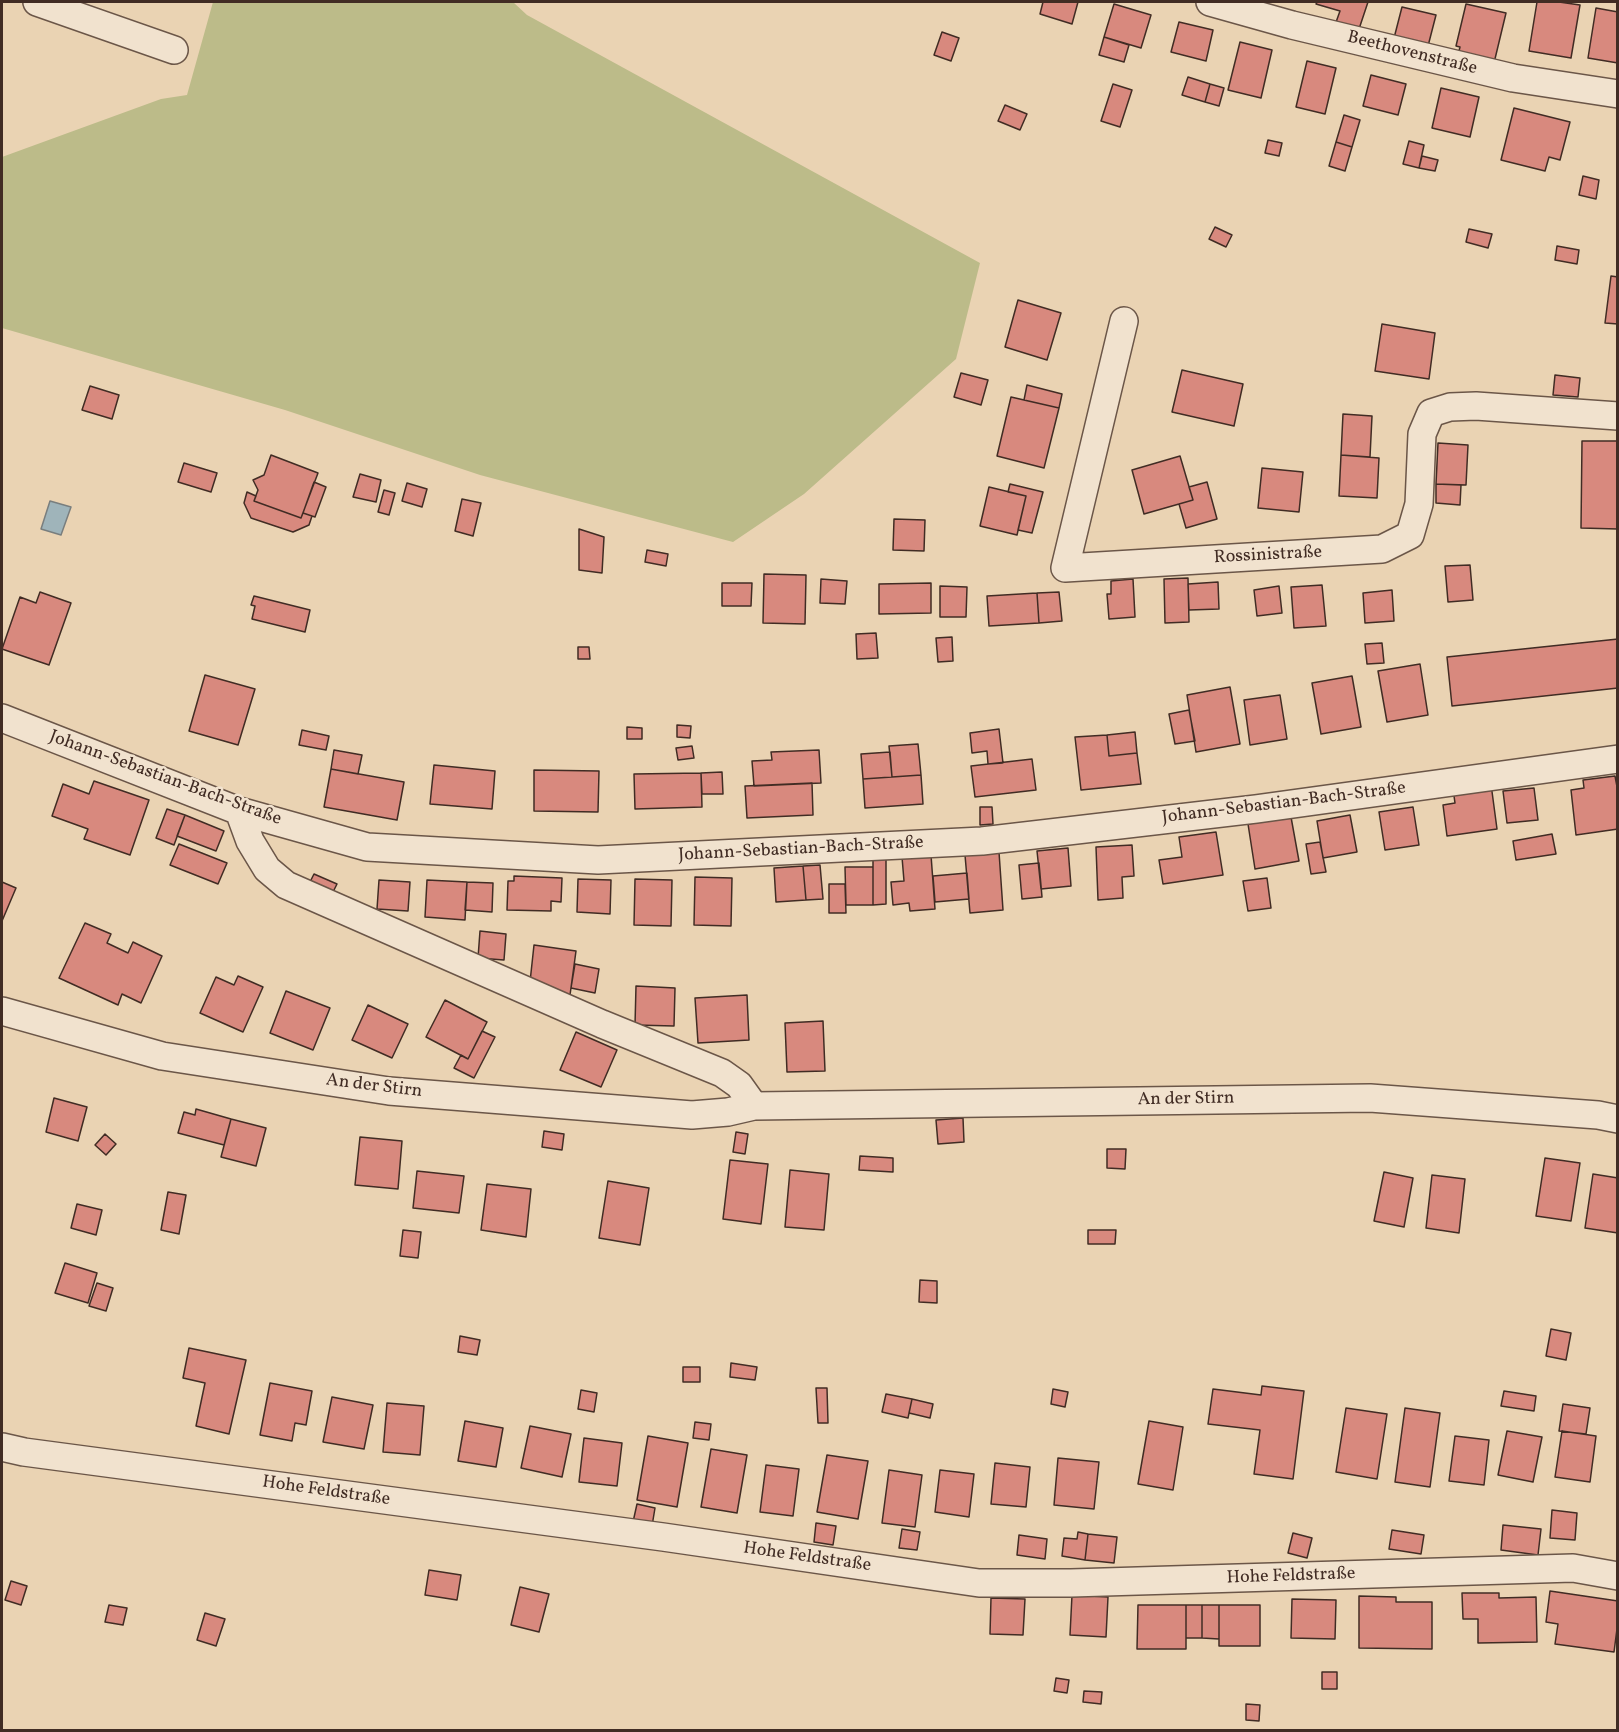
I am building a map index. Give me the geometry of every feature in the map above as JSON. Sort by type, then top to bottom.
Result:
[{"type":"street","points":[[38,2],[174,50]]},
{"type":"street","name":"Beethovenstraße","points":[[1210,2],[1292,25],[1513,78],[1617,94]]},
{"type":"street","name":"Rossinistraße","points":[[1124,321],[1065,568],[1382,549],[1410,535],[1419,504],[1422,434],[1431,412],[1450,407],[1476,406],[1617,416]]},
{"type":"street","name":"Johann-Sebastian-Bach-Straße","points":[[2,718],[239,811],[367,847],[598,860],[982,841],[1256,809],[1617,759]]},
{"type":"street","points":[[239,811],[250,841],[267,869],[286,885],[602,1024],[722,1073],[739,1085],[754,1106]]},
{"type":"street","name":"An der Stirn","points":[[2,1011],[162,1056],[389,1091],[692,1115],[728,1112],[754,1106],[1370,1098],[1598,1115],[1617,1119]]},
{"type":"street","name":"Hohe Feldstraße","points":[[2,1448],[651,1535],[979,1583],[1083,1583],[1573,1568],[1617,1576]]},
{"type":"shaded area","points":[[213,2],[513,2],[527,15],[980,263],[956,359],[804,494],[733,542],[480,475],[285,410],[2,328],[2,157],[161,99],[187,95]]},
{"type":"water","points":[[50,501],[71,507],[61,535],[41,529]]},
{"type":"building","points":[[1043,2],[1078,2],[1072,24],[1040,14]]},
{"type":"building","points":[[1317,2],[1368,2],[1358,32],[1335,25],[1340,11],[1316,4]]},
{"type":"building","points":[[1537,2],[1580,5],[1571,58],[1529,51]]},
{"type":"building","points":[[1114,4],[1151,15],[1141,48],[1104,37]]},
{"type":"building","points":[[1466,4],[1506,13],[1494,63],[1458,55],[1460,47],[1456,46]]},
{"type":"building","points":[[1402,7],[1436,15],[1427,50],[1393,42]]},
{"type":"building","points":[[1596,8],[1618,12],[1618,63],[1588,58]]},
{"type":"building","points":[[1179,22],[1213,30],[1206,61],[1171,52]]},
{"type":"building","points":[[942,32],[959,38],[951,61],[934,55]]},
{"type":"building","points":[[1104,37],[1129,45],[1124,62],[1099,55]]},
{"type":"building","points":[[1240,42],[1272,50],[1261,98],[1228,90]]},
{"type":"building","points":[[1307,61],[1336,68],[1325,114],[1296,107]]},
{"type":"building","points":[[1371,75],[1406,84],[1398,115],[1363,106]]},
{"type":"building","points":[[1188,77],[1210,84],[1205,102],[1182,95]]},
{"type":"building","points":[[1113,84],[1132,90],[1120,127],[1101,121]]},
{"type":"building","points":[[1210,84],[1224,88],[1219,106],[1205,102]]},
{"type":"building","points":[[1441,88],[1479,97],[1470,137],[1432,128]]},
{"type":"building","points":[[1005,105],[1027,114],[1020,130],[998,121]]},
{"type":"building","points":[[1514,108],[1570,122],[1560,160],[1549,157],[1545,171],[1501,160]]},
{"type":"building","points":[[1344,115],[1360,120],[1352,147],[1336,142]]},
{"type":"building","points":[[1268,140],[1282,143],[1279,156],[1265,153]]},
{"type":"building","points":[[1409,141],[1424,145],[1419,168],[1403,164]]},
{"type":"building","points":[[1336,142],[1352,147],[1345,171],[1329,166]]},
{"type":"building","points":[[1422,156],[1438,160],[1435,171],[1419,168]]},
{"type":"building","points":[[1583,176],[1599,180],[1596,199],[1579,195]]},
{"type":"building","points":[[1215,227],[1232,235],[1226,247],[1209,239]]},
{"type":"building","points":[[1469,229],[1492,234],[1488,248],[1466,242]]},
{"type":"building","points":[[1557,246],[1579,250],[1577,264],[1555,260]]},
{"type":"building","points":[[1611,276],[1618,277],[1618,324],[1605,323]]},
{"type":"building","points":[[1018,300],[1061,313],[1047,360],[1005,347]]},
{"type":"building","points":[[1382,324],[1435,333],[1429,379],[1375,371]]},
{"type":"building","points":[[1182,370],[1243,384],[1234,426],[1172,412]]},
{"type":"building","points":[[961,373],[988,380],[981,405],[954,397]]},
{"type":"building","points":[[1555,375],[1580,378],[1578,397],[1553,395]]},
{"type":"building","points":[[1027,385],[1062,394],[1059,408],[1024,400]]},
{"type":"building","points":[[90,386],[119,395],[112,419],[82,410]]},
{"type":"building","points":[[1011,397],[1059,408],[1044,468],[997,456]]},
{"type":"building","points":[[1343,414],[1372,416],[1370,457],[1341,455]]},
{"type":"building","points":[[1582,441],[1618,441],[1618,529],[1581,528]]},
{"type":"building","points":[[1438,443],[1468,445],[1466,485],[1436,484]]},
{"type":"building","points":[[271,455],[318,473],[301,518],[254,501],[258,490],[253,480],[264,475]]},
{"type":"building","points":[[1341,455],[1379,458],[1377,498],[1339,496]]},
{"type":"building","points":[[1180,456],[1193,500],[1144,514],[1132,470]]},
{"type":"building","points":[[184,463],[217,473],[211,492],[178,482]]},
{"type":"building","points":[[1262,468],[1303,472],[1299,512],[1258,508]]},
{"type":"building","points":[[360,474],[381,480],[376,502],[353,497]]},
{"type":"building","points":[[314,482],[326,487],[315,517],[303,513]]},
{"type":"building","points":[[1207,482],[1217,519],[1186,528],[1179,504],[1193,500],[1189,487]]},
{"type":"building","points":[[407,483],[427,489],[422,507],[402,501]]},
{"type":"building","points":[[1010,484],[1043,492],[1032,533],[1018,530],[1026,496],[1008,492]]},
{"type":"building","points":[[1436,484],[1461,485],[1460,505],[1436,503]]},
{"type":"building","points":[[989,487],[1026,496],[1017,535],[980,526]]},
{"type":"building","points":[[384,490],[395,493],[389,515],[378,512]]},
{"type":"building","points":[[247,492],[256,496],[254,501],[301,518],[303,513],[312,516],[309,525],[293,532],[251,518],[244,503]]},
{"type":"building","points":[[462,499],[481,503],[473,536],[455,531]]},
{"type":"building","points":[[894,519],[925,520],[924,551],[893,550]]},
{"type":"building","points":[[579,529],[604,537],[602,573],[579,570]]},
{"type":"building","points":[[647,550],[668,554],[666,566],[645,562]]},
{"type":"building","points":[[1470,565],[1473,600],[1448,602],[1445,566]]},
{"type":"building","points":[[764,574],[806,575],[805,624],[763,623]]},
{"type":"building","points":[[1188,578],[1189,622],[1165,623],[1164,579]]},
{"type":"building","points":[[821,579],[847,581],[845,604],[820,603]]},
{"type":"building","points":[[1133,579],[1135,617],[1109,619],[1107,594],[1111,594],[1111,581]]},
{"type":"building","points":[[1218,582],[1219,609],[1189,610],[1188,584]]},
{"type":"building","points":[[722,583],[752,583],[751,606],[722,606]]},
{"type":"building","points":[[931,583],[931,613],[879,614],[879,584]]},
{"type":"building","points":[[1322,585],[1326,626],[1294,628],[1291,587]]},
{"type":"building","points":[[940,586],[967,587],[966,617],[940,617]]},
{"type":"building","points":[[1279,586],[1282,613],[1257,616],[1254,590]]},
{"type":"building","points":[[1392,590],[1394,621],[1365,623],[1363,593]]},
{"type":"building","points":[[40,592],[71,603],[49,665],[2,649],[20,597],[36,603]]},
{"type":"building","points":[[1059,592],[1062,621],[1039,623],[1037,593]]},
{"type":"building","points":[[1037,593],[1039,623],[989,626],[987,596]]},
{"type":"building","points":[[254,596],[310,610],[305,632],[252,619],[255,606],[251,605]]},
{"type":"building","points":[[876,633],[878,658],[857,659],[856,634]]},
{"type":"building","points":[[952,637],[953,661],[938,662],[936,638]]},
{"type":"building","points":[[1618,639],[1618,688],[1452,706],[1447,657]]},
{"type":"building","points":[[1382,643],[1384,663],[1367,664],[1365,644]]},
{"type":"building","points":[[578,647],[589,647],[590,659],[578,659]]},
{"type":"building","points":[[1420,664],[1428,715],[1387,722],[1378,671]]},
{"type":"building","points":[[205,675],[255,689],[238,745],[189,731]]},
{"type":"building","points":[[1352,676],[1361,727],[1321,734],[1312,683]]},
{"type":"building","points":[[1230,687],[1240,744],[1196,752],[1187,695]]},
{"type":"building","points":[[1280,695],[1287,739],[1250,745],[1244,700]]},
{"type":"building","points":[[1189,710],[1195,741],[1175,744],[1169,714]]},
{"type":"building","points":[[677,725],[691,726],[690,738],[677,737]]},
{"type":"building","points":[[627,727],[642,728],[642,739],[627,739]]},
{"type":"building","points":[[999,729],[1003,763],[988,764],[987,751],[972,753],[970,733]]},
{"type":"building","points":[[302,730],[329,736],[326,750],[299,745]]},
{"type":"building","points":[[1135,732],[1137,753],[1109,756],[1107,735]]},
{"type":"building","points":[[1107,735],[1109,756],[1137,753],[1141,784],[1081,790],[1075,737]]},
{"type":"building","points":[[918,744],[921,775],[892,777],[889,746]]},
{"type":"building","points":[[692,746],[694,758],[678,760],[676,748]]},
{"type":"building","points":[[334,750],[362,755],[358,774],[331,769]]},
{"type":"building","points":[[819,750],[821,783],[754,786],[752,761],[772,760],[771,752]]},
{"type":"building","points":[[890,752],[892,777],[863,779],[861,754]]},
{"type":"building","points":[[1032,759],[1036,790],[975,797],[971,766]]},
{"type":"building","points":[[434,765],[495,771],[492,809],[430,804]]},
{"type":"building","points":[[331,769],[404,782],[397,820],[324,807]]},
{"type":"building","points":[[534,770],[599,771],[598,812],[534,811]]},
{"type":"building","points":[[722,772],[723,794],[702,794],[701,773]]},
{"type":"building","points":[[701,773],[702,807],[635,809],[634,774]]},
{"type":"building","points":[[921,775],[923,804],[865,808],[863,779]]},
{"type":"building","points":[[1615,776],[1618,792],[1618,829],[1576,835],[1571,790],[1584,788],[1583,780]]},
{"type":"building","points":[[94,781],[149,800],[130,855],[84,839],[88,829],[52,816],[63,784],[89,794]]},
{"type":"building","points":[[812,783],[813,815],[747,818],[745,786]]},
{"type":"building","points":[[1491,784],[1497,829],[1447,836],[1443,805],[1455,803],[1453,789]]},
{"type":"building","points":[[1534,788],[1538,820],[1507,823],[1503,791]]},
{"type":"building","points":[[980,807],[992,807],[993,824],[980,825]]},
{"type":"building","points":[[1413,807],[1419,845],[1385,850],[1379,812]]},
{"type":"building","points":[[167,809],[185,815],[174,845],[156,838]]},
{"type":"building","points":[[185,815],[224,831],[216,851],[177,836]]},
{"type":"building","points":[[1350,815],[1357,852],[1323,858],[1317,821]]},
{"type":"building","points":[[1291,817],[1299,861],[1255,869],[1248,824]]},
{"type":"building","points":[[1216,832],[1223,875],[1163,884],[1159,860],[1182,857],[1179,837]]},
{"type":"building","points":[[1552,834],[1556,854],[1516,860],[1513,841]]},
{"type":"building","points":[[1320,842],[1326,872],[1311,874],[1306,844]]},
{"type":"building","points":[[179,844],[227,863],[218,884],[170,865]]},
{"type":"building","points":[[1132,845],[1134,876],[1122,877],[1123,898],[1098,900],[1096,847]]},
{"type":"building","points":[[1068,848],[1071,886],[1041,889],[1037,851]]},
{"type":"building","points":[[999,852],[1003,910],[970,913],[965,855]]},
{"type":"building","points":[[931,855],[935,909],[910,911],[909,903],[893,905],[891,882],[904,881],[902,857]]},
{"type":"building","points":[[873,859],[886,859],[886,904],[873,905]]},
{"type":"building","points":[[1039,863],[1042,897],[1022,899],[1019,865]]},
{"type":"building","points":[[820,865],[823,899],[806,900],[803,866]]},
{"type":"building","points":[[803,866],[806,900],[776,902],[774,868]]},
{"type":"building","points":[[845,867],[873,867],[873,905],[846,905]]},
{"type":"building","points":[[967,873],[969,899],[935,902],[933,876]]},
{"type":"building","points":[[314,874],[337,884],[330,898],[308,886]]},
{"type":"building","points":[[514,876],[562,878],[561,902],[551,901],[551,911],[507,910],[508,881],[514,881]]},
{"type":"building","points":[[695,877],[732,878],[731,926],[694,925]]},
{"type":"building","points":[[1267,878],[1271,908],[1248,911],[1243,881]]},
{"type":"building","points":[[578,879],[611,880],[610,914],[577,912]]},
{"type":"building","points":[[635,879],[672,880],[671,926],[634,925]]},
{"type":"building","points":[[379,880],[410,882],[408,911],[377,909]]},
{"type":"building","points":[[427,880],[467,882],[465,920],[425,917]]},
{"type":"building","points":[[2,882],[16,888],[2,921]]},
{"type":"building","points":[[467,882],[493,883],[492,912],[465,910]]},
{"type":"building","points":[[829,884],[845,884],[846,913],[829,913]]},
{"type":"building","points":[[85,923],[111,934],[107,943],[128,953],[133,942],[162,956],[141,1003],[122,994],[118,1005],[59,978]]},
{"type":"building","points":[[480,931],[506,934],[504,960],[478,958]]},
{"type":"building","points":[[534,945],[576,951],[570,995],[530,982]]},
{"type":"building","points":[[575,964],[599,969],[595,993],[571,988]]},
{"type":"building","points":[[238,976],[263,987],[243,1032],[200,1013],[216,977],[234,985]]},
{"type":"building","points":[[636,986],[675,988],[674,1026],[635,1025]]},
{"type":"building","points":[[286,991],[330,1008],[313,1050],[270,1033]]},
{"type":"building","points":[[747,995],[749,1040],[698,1043],[695,998]]},
{"type":"building","points":[[445,1000],[487,1022],[468,1059],[426,1037]]},
{"type":"building","points":[[368,1005],[408,1024],[392,1058],[352,1040]]},
{"type":"building","points":[[823,1021],[825,1071],[787,1072],[785,1023]]},
{"type":"building","points":[[482,1031],[495,1037],[474,1078],[454,1068],[461,1055],[468,1059]]},
{"type":"building","points":[[576,1032],[617,1050],[601,1087],[560,1070]]},
{"type":"building","points":[[54,1098],[87,1107],[78,1141],[46,1132]]},
{"type":"building","points":[[196,1109],[231,1119],[224,1145],[178,1133],[184,1112],[195,1115]]},
{"type":"building","points":[[963,1118],[964,1142],[938,1144],[936,1120]]},
{"type":"building","points":[[231,1119],[266,1128],[256,1166],[221,1157]]},
{"type":"building","points":[[544,1131],[564,1134],[562,1150],[542,1147]]},
{"type":"building","points":[[736,1132],[748,1134],[745,1154],[733,1152]]},
{"type":"building","points":[[105,1134],[116,1144],[106,1155],[95,1145]]},
{"type":"building","points":[[360,1137],[402,1141],[398,1189],[355,1185]]},
{"type":"building","points":[[1107,1149],[1126,1149],[1125,1169],[1107,1168]]},
{"type":"building","points":[[860,1156],[893,1158],[893,1172],[859,1170]]},
{"type":"building","points":[[1545,1158],[1580,1163],[1571,1221],[1536,1216]]},
{"type":"building","points":[[730,1160],[768,1164],[761,1224],[723,1219]]},
{"type":"building","points":[[790,1170],[829,1174],[824,1230],[785,1227]]},
{"type":"building","points":[[417,1171],[464,1176],[459,1213],[413,1208]]},
{"type":"building","points":[[1384,1172],[1413,1178],[1404,1227],[1374,1221]]},
{"type":"building","points":[[1593,1174],[1618,1178],[1618,1233],[1585,1228]]},
{"type":"building","points":[[1432,1175],[1465,1179],[1459,1233],[1426,1228]]},
{"type":"building","points":[[608,1181],[649,1188],[640,1245],[599,1238]]},
{"type":"building","points":[[487,1184],[531,1189],[526,1237],[481,1230]]},
{"type":"building","points":[[168,1192],[186,1195],[179,1234],[161,1230]]},
{"type":"building","points":[[77,1204],[102,1210],[96,1235],[71,1228]]},
{"type":"building","points":[[403,1230],[421,1232],[418,1258],[400,1256]]},
{"type":"building","points":[[1088,1230],[1116,1230],[1115,1244],[1088,1244]]},
{"type":"building","points":[[65,1263],[97,1273],[88,1303],[55,1293]]},
{"type":"building","points":[[920,1280],[937,1281],[937,1303],[919,1302]]},
{"type":"building","points":[[97,1283],[113,1288],[106,1311],[89,1306]]},
{"type":"building","points":[[1551,1329],[1571,1333],[1566,1360],[1546,1356]]},
{"type":"building","points":[[460,1336],[480,1340],[477,1355],[458,1352]]},
{"type":"building","points":[[189,1348],[246,1360],[229,1434],[196,1426],[205,1383],[183,1378]]},
{"type":"building","points":[[731,1363],[757,1367],[755,1380],[730,1377]]},
{"type":"building","points":[[683,1367],[700,1367],[700,1382],[683,1382]]},
{"type":"building","points":[[270,1383],[312,1391],[306,1425],[295,1423],[292,1441],[260,1435]]},
{"type":"building","points":[[1262,1386],[1304,1391],[1293,1479],[1254,1474],[1260,1430],[1208,1424],[1213,1389],[1261,1395]]},
{"type":"building","points":[[816,1388],[827,1388],[828,1423],[818,1423]]},
{"type":"building","points":[[1053,1389],[1068,1392],[1065,1407],[1051,1404]]},
{"type":"building","points":[[581,1390],[597,1393],[594,1412],[578,1409]]},
{"type":"building","points":[[1504,1391],[1536,1396],[1534,1411],[1501,1406]]},
{"type":"building","points":[[886,1394],[912,1399],[908,1418],[882,1412]]},
{"type":"building","points":[[332,1397],[373,1405],[364,1449],[323,1442]]},
{"type":"building","points":[[912,1399],[933,1404],[930,1418],[909,1413]]},
{"type":"building","points":[[387,1403],[424,1406],[420,1455],[383,1452]]},
{"type":"building","points":[[1563,1404],[1590,1408],[1586,1434],[1559,1431]]},
{"type":"building","points":[[1346,1408],[1387,1414],[1377,1479],[1336,1472]]},
{"type":"building","points":[[1405,1408],[1440,1413],[1430,1487],[1395,1482]]},
{"type":"building","points":[[465,1421],[503,1428],[496,1467],[458,1461]]},
{"type":"building","points":[[1149,1421],[1183,1427],[1173,1490],[1138,1484]]},
{"type":"building","points":[[695,1422],[711,1424],[709,1440],[693,1438]]},
{"type":"building","points":[[530,1426],[571,1434],[562,1477],[521,1468]]},
{"type":"building","points":[[1507,1431],[1542,1437],[1533,1482],[1498,1475]]},
{"type":"building","points":[[1562,1431],[1596,1436],[1590,1482],[1555,1477]]},
{"type":"building","points":[[648,1436],[688,1443],[677,1507],[637,1500]]},
{"type":"building","points":[[1455,1436],[1489,1440],[1484,1485],[1449,1481]]},
{"type":"building","points":[[584,1438],[622,1443],[617,1486],[579,1482]]},
{"type":"building","points":[[711,1449],[747,1455],[737,1513],[701,1507]]},
{"type":"building","points":[[827,1455],[868,1461],[858,1519],[817,1512]]},
{"type":"building","points":[[1058,1458],[1099,1462],[1094,1509],[1054,1505]]},
{"type":"building","points":[[995,1463],[1030,1467],[1026,1507],[991,1504]]},
{"type":"building","points":[[766,1465],[799,1469],[793,1516],[760,1512]]},
{"type":"building","points":[[889,1470],[922,1475],[915,1527],[882,1523]]},
{"type":"building","points":[[940,1470],[974,1474],[969,1517],[935,1512]]},
{"type":"building","points":[[637,1504],[655,1508],[652,1526],[633,1522]]},
{"type":"building","points":[[1552,1510],[1577,1513],[1575,1540],[1550,1538]]},
{"type":"building","points":[[816,1523],[836,1526],[833,1545],[814,1542]]},
{"type":"building","points":[[1503,1525],[1541,1529],[1538,1555],[1501,1550]]},
{"type":"building","points":[[902,1529],[920,1532],[917,1550],[899,1548]]},
{"type":"building","points":[[1392,1530],[1424,1535],[1421,1554],[1389,1549]]},
{"type":"building","points":[[1078,1532],[1088,1534],[1085,1560],[1062,1556],[1064,1538],[1077,1539]]},
{"type":"building","points":[[1293,1533],[1312,1538],[1307,1558],[1288,1553]]},
{"type":"building","points":[[1088,1534],[1117,1537],[1114,1563],[1085,1560]]},
{"type":"building","points":[[1019,1535],[1047,1539],[1045,1559],[1017,1555]]},
{"type":"building","points":[[429,1570],[461,1575],[457,1600],[425,1595]]},
{"type":"building","points":[[11,1581],[27,1586],[21,1605],[5,1600]]},
{"type":"building","points":[[520,1587],[549,1594],[539,1632],[511,1625]]},
{"type":"building","points":[[1550,1591],[1618,1601],[1614,1652],[1555,1644],[1558,1624],[1546,1622]]},
{"type":"building","points":[[1462,1593],[1499,1593],[1499,1598],[1536,1597],[1537,1642],[1478,1643],[1478,1619],[1463,1619]]},
{"type":"building","points":[[1072,1595],[1108,1597],[1106,1637],[1070,1635]]},
{"type":"building","points":[[1359,1596],[1396,1597],[1396,1602],[1432,1602],[1432,1649],[1359,1648]]},
{"type":"building","points":[[991,1598],[1025,1599],[1023,1635],[990,1634]]},
{"type":"building","points":[[1292,1599],[1336,1600],[1335,1639],[1291,1638]]},
{"type":"building","points":[[109,1605],[127,1608],[123,1625],[105,1622]]},
{"type":"building","points":[[1138,1605],[1186,1605],[1186,1649],[1137,1649]]},
{"type":"building","points":[[1186,1605],[1202,1605],[1202,1638],[1186,1638]]},
{"type":"building","points":[[1202,1605],[1219,1605],[1219,1639],[1202,1638]]},
{"type":"building","points":[[1219,1605],[1260,1605],[1260,1646],[1219,1646]]},
{"type":"building","points":[[205,1613],[225,1619],[216,1646],[197,1640]]},
{"type":"building","points":[[1322,1672],[1337,1672],[1337,1689],[1322,1689]]},
{"type":"building","points":[[1056,1678],[1069,1680],[1067,1693],[1054,1691]]},
{"type":"building","points":[[1084,1691],[1102,1692],[1101,1704],[1083,1702]]},
{"type":"building","points":[[1246,1704],[1260,1705],[1259,1721],[1246,1720]]}]
